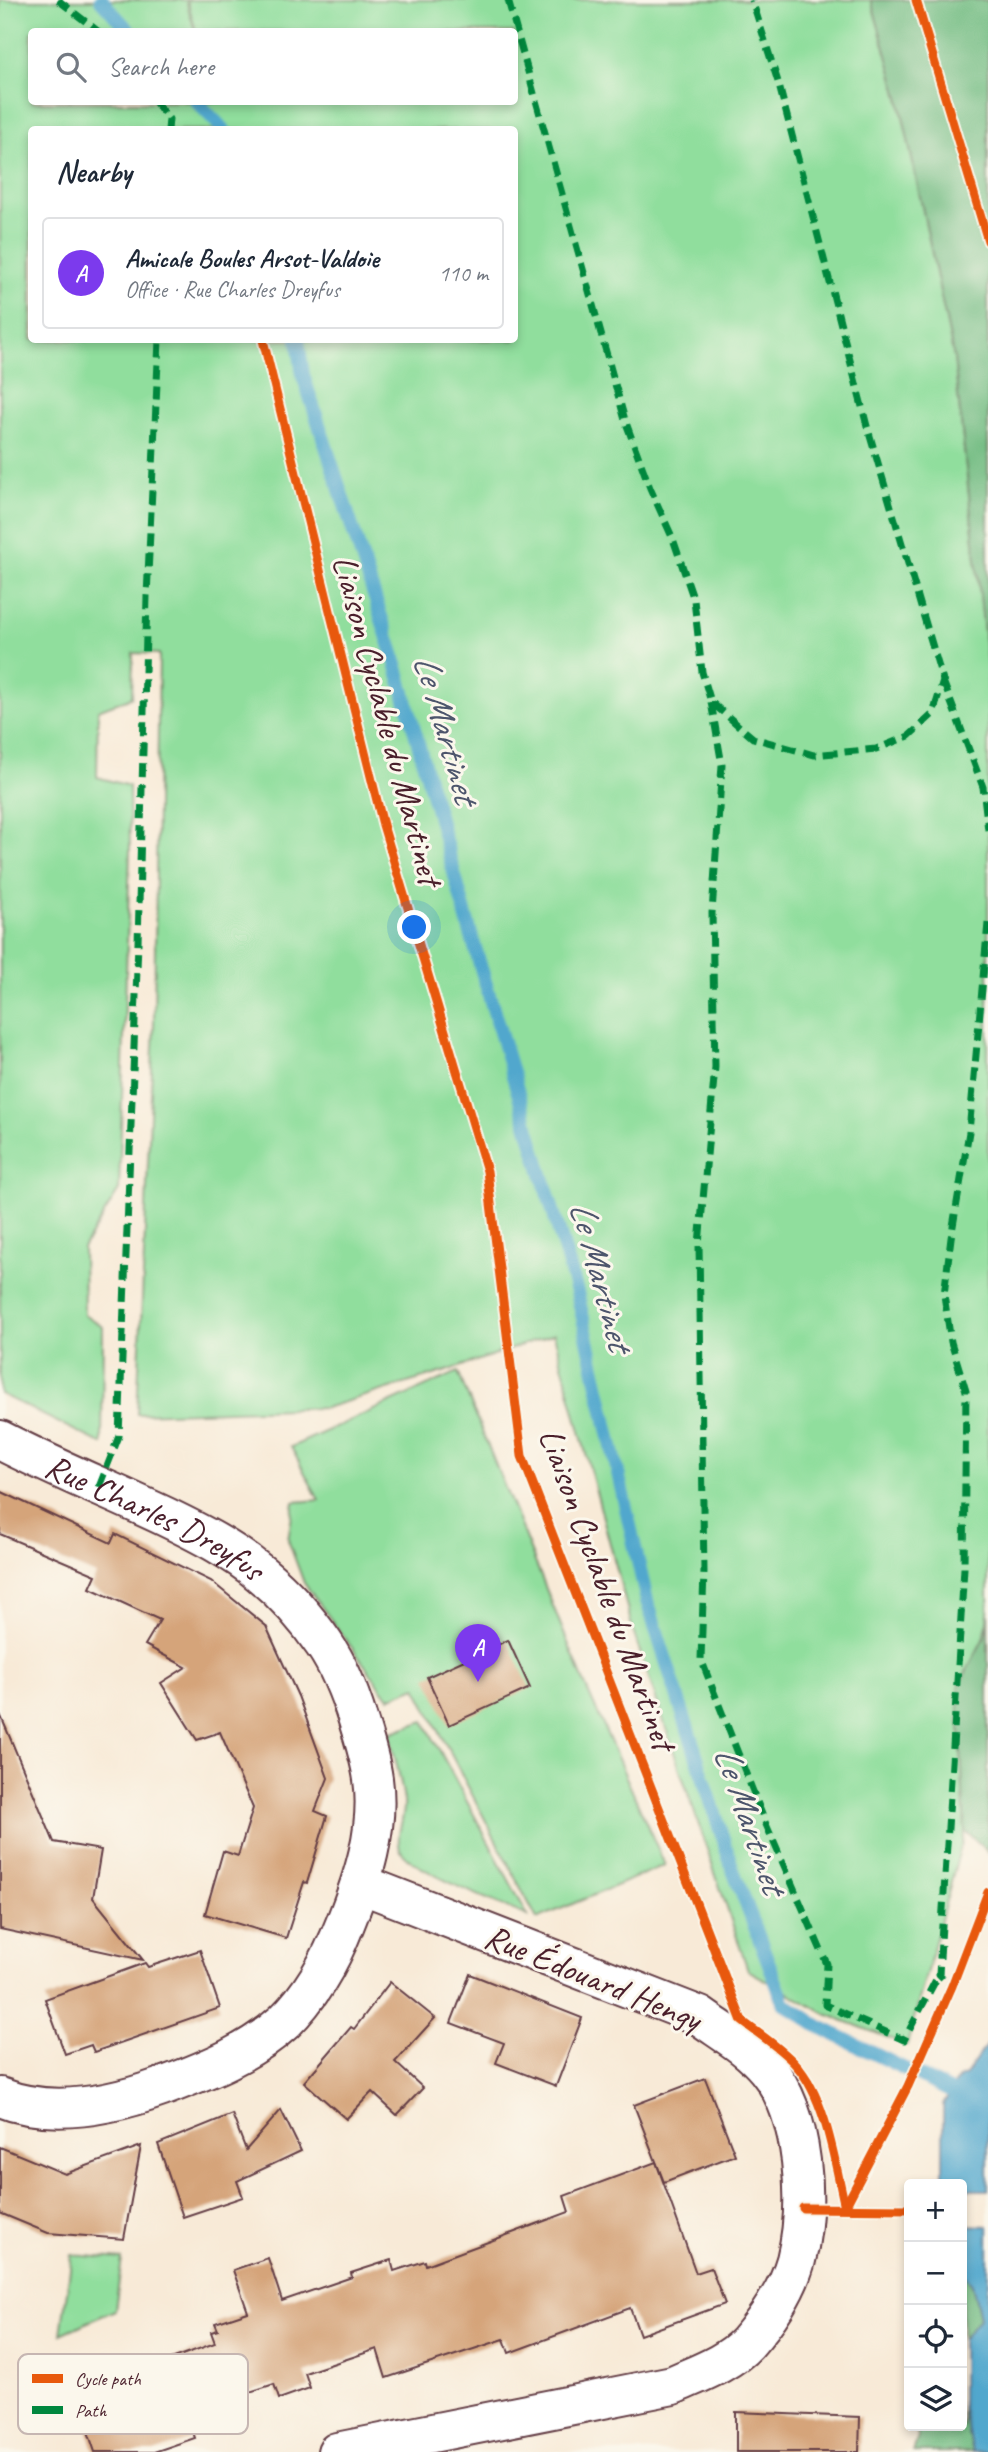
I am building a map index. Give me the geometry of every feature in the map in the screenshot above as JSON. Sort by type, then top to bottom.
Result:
[{"type":"street","name":"Rue Charles Dreyfus","points":[[0,1440],[199,1533],[261,1573],[284,1595],[325,1645],[351,1696],[369,1758],[374,1811],[361,1884],[338,1943],[312,1990],[285,2021],[260,2041],[212,2068],[132,2098],[96,2105],[52,2108],[0,2097]]},
{"type":"street","name":"Rue Édouard Hengy","points":[[337,2452],[673,2385],[713,2367],[746,2345],[768,2317],[783,2291],[795,2261],[803,2208],[802,2166],[794,2125],[786,2103],[767,2069],[743,2047],[700,2016],[361,1884]]},
{"type":"green space","points":[[0,0],[186,0],[194,28],[28,28],[28,105],[518,105],[518,28],[195,28],[187,0],[871,0],[899,97],[954,358],[988,669],[988,1614],[985,1636],[958,1688],[965,1831],[907,2045],[826,2014],[748,1970],[634,1634],[554,1334],[450,1370],[325,1408],[137,1414],[154,1024],[159,654],[133,653],[132,697],[98,710],[97,777],[129,786],[130,851],[119,1190],[83,1248],[84,1314],[103,1327],[102,1444],[0,1394]]},
{"type":"green space","points":[[871,0],[988,0],[988,669],[954,358],[899,97]]},
{"type":"green space","points":[[458,1372],[583,1680],[665,1865],[537,1919],[416,1687],[389,1698],[304,1583],[288,1540],[294,1502],[319,1500],[291,1447]]},
{"type":"green space","points":[[988,1614],[988,1852],[965,1831],[958,1687],[985,1636]]},
{"type":"green space","points":[[424,1721],[528,1916],[438,1876],[407,1857],[400,1849],[404,1801],[389,1733]]},
{"type":"green space","points":[[72,2255],[122,2259],[115,2310],[61,2334]]},
{"type":"green space","points":[[967,2278],[972,2284],[980,2317],[967,2334]]},
{"type":"green space","points":[[967,2428],[972,2452],[913,2452],[918,2437],[916,2431],[967,2431]]},
{"type":"water","points":[[988,2043],[988,2190],[967,2190],[967,2179],[943,2179],[943,2105],[959,2078],[965,2075]]},
{"type":"water","points":[[967,2225],[988,2226],[988,2452],[972,2452],[967,2428],[967,2334],[980,2317],[972,2284],[967,2278]]},
{"type":"building","points":[[0,1491],[111,1543],[115,1534],[211,1581],[266,1626],[298,1696],[328,1778],[315,1811],[327,1816],[307,1883],[304,1882],[286,1938],[205,1914],[223,1851],[238,1856],[253,1808],[220,1732],[197,1740],[161,1683],[186,1667],[145,1645],[160,1620],[90,1588],[96,1575],[0,1534]]},
{"type":"building","points":[[508,1640],[530,1688],[449,1725],[427,1677]]},
{"type":"building","points":[[0,1714],[54,1842],[101,1850],[93,1898],[143,1960],[0,1929]]},
{"type":"building","points":[[200,1950],[220,2008],[94,2052],[91,2045],[65,2054],[45,1999],[145,1963],[148,1967]]},
{"type":"building","points":[[470,1974],[582,2018],[556,2086],[496,2063],[504,2043],[451,2023]]},
{"type":"building","points":[[390,1982],[435,2018],[395,2062],[423,2088],[397,2115],[372,2092],[346,2119],[304,2082],[351,2027],[354,2029]]},
{"type":"building","points":[[705,2078],[735,2155],[664,2182],[634,2105]]},
{"type":"building","points":[[281,2110],[301,2151],[237,2181],[243,2197],[183,2217],[158,2144],[232,2114],[246,2150]]},
{"type":"building","points":[[141,2146],[124,2239],[48,2233],[0,2213],[0,2147],[65,2174]]},
{"type":"building","points":[[656,2162],[696,2273],[711,2268],[725,2304],[640,2335],[630,2308],[509,2353],[504,2339],[386,2378],[377,2349],[305,2373],[310,2388],[279,2399],[274,2384],[248,2393],[248,2354],[185,2354],[215,2343],[211,2332],[218,2330],[215,2323],[248,2312],[233,2270],[268,2258],[282,2301],[352,2277],[351,2273],[391,2260],[394,2271],[425,2261],[426,2265],[569,2212],[564,2196]]},
{"type":"building","points":[[736,2412],[860,2417],[859,2452],[736,2452]]},
{"type":"building","points":[[89,2434],[194,2434],[195,2438],[154,2452],[95,2452]]},
{"type":"waterway","name":"Le Martinet","points":[[101,0],[126,28]]},
{"type":"waterway","name":"Le Martinet","points":[[200,105],[220,126]]},
{"type":"waterway","name":"Le Martinet","points":[[298,343],[303,375],[395,660],[471,934],[577,1292],[647,1601],[733,1870],[784,2003],[818,2026],[988,2110]]},
{"type":"marked path","points":[[58,0],[94,28]]},
{"type":"marked path","points":[[508,0],[516,28]]},
{"type":"marked path","points":[[518,36],[625,420],[650,488],[673,539],[694,600],[702,672],[711,702],[753,738],[814,755],[876,749],[909,736],[933,714],[943,681],[867,426],[779,85],[752,0]]},
{"type":"marked path","points":[[157,105],[169,119],[168,126]]},
{"type":"marked path","points":[[99,1487],[119,1436],[138,943],[147,596],[159,343]]},
{"type":"marked path","points":[[943,681],[983,787],[988,830]]},
{"type":"marked path","points":[[711,702],[722,765],[712,913],[715,1067],[699,1244],[704,1572],[701,1659],[765,1822],[827,1964],[825,2005],[904,2040],[939,1974]]},
{"type":"marked path","points":[[943,1978],[939,1974],[964,1568],[966,1391],[951,1342],[944,1295],[969,1132],[988,923]]},
{"type":"cycle path","points":[[916,0],[988,241]]},
{"type":"cycle path","name":"Liaison Cyclable du Martinet","points":[[264,343],[383,825],[487,1171],[522,1456],[742,2021],[796,2065],[815,2095],[828,2132],[845,2207]]},
{"type":"cycle path","points":[[845,2207],[908,2086],[952,1986],[988,1892]]},
{"type":"cycle path","points":[[803,2208],[904,2209]]},
{"type":"place","name":"Amicale Boules Arsot-Valdoie","points":[[478,1682]]}]
